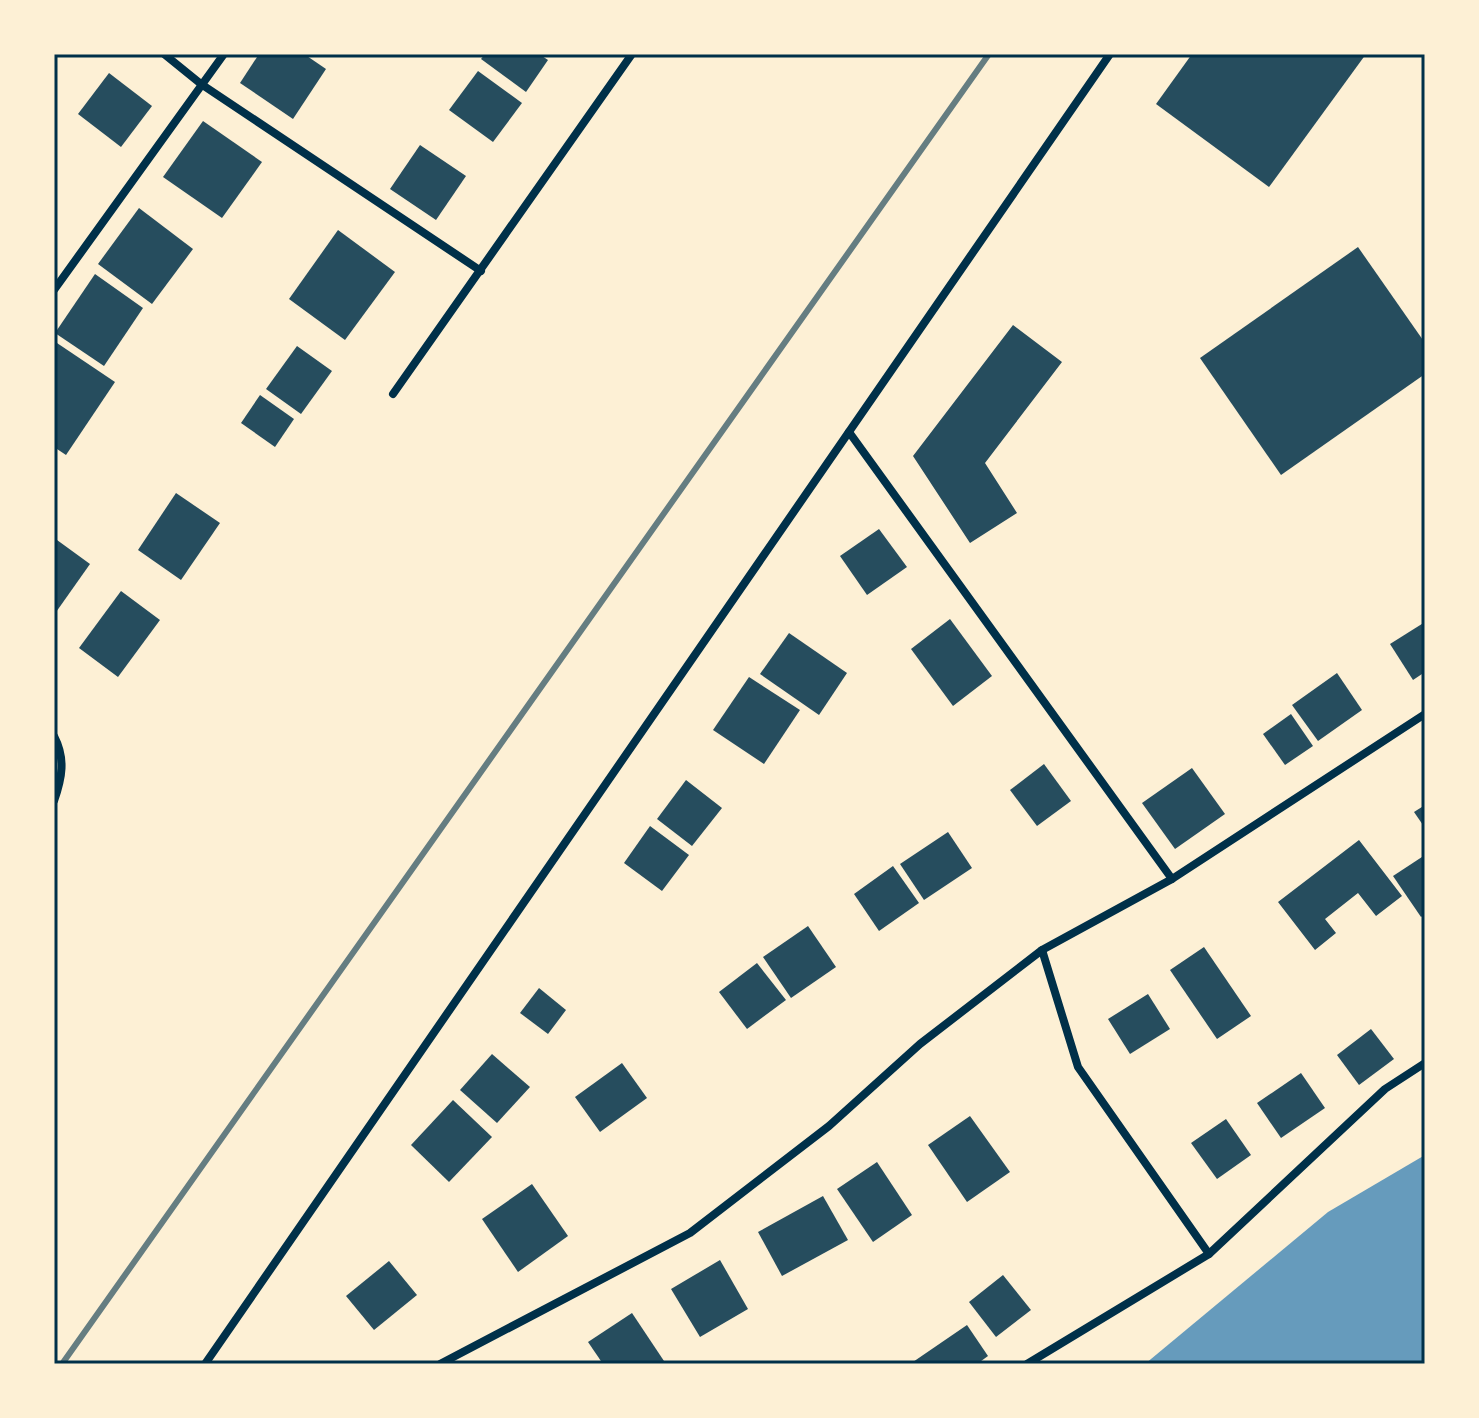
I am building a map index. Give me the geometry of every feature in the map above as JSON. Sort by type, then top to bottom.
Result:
[{"type":"street","points":[[164,54],[201,84],[481,271]]},
{"type":"street","points":[[54,290],[224,54]]},
{"type":"street","points":[[393,394],[632,54]]},
{"type":"street","points":[[205,1364],[1110,54]]},
{"type":"street","points":[[849,432],[1172,879]]},
{"type":"street","points":[[440,1364],[690,1233],[829,1126],[920,1044],[1042,950],[1172,879],[1425,714]]},
{"type":"street","points":[[54,736],[60,748],[62,775],[54,801]]},
{"type":"street","points":[[1042,950],[1078,1067],[1209,1254]]},
{"type":"street","points":[[1027,1364],[1209,1254],[1385,1089],[1425,1063]]},
{"type":"water","points":[[1425,1155],[1425,1364],[1145,1364],[1328,1212]]},
{"type":"building","points":[[259,54],[304,54],[326,69],[293,119],[240,83]]},
{"type":"building","points":[[485,54],[539,54],[548,60],[526,92],[481,59]]},
{"type":"building","points":[[1192,54],[1366,54],[1269,187],[1156,104]]},
{"type":"building","points":[[478,71],[522,103],[493,142],[449,110]]},
{"type":"building","points":[[109,73],[152,106],[121,147],[78,114]]},
{"type":"building","points":[[203,121],[262,162],[222,218],[163,177]]},
{"type":"building","points":[[420,145],[466,176],[436,220],[390,189]]},
{"type":"building","points":[[139,208],[193,249],[152,304],[98,264]]},
{"type":"building","points":[[338,230],[395,272],[345,340],[289,299]]},
{"type":"building","points":[[1358,247],[1425,343],[1425,374],[1281,475],[1200,358]]},
{"type":"building","points":[[95,274],[143,308],[104,366],[55,333]]},
{"type":"building","points":[[1013,325],[1062,362],[985,463],[1017,513],[970,543],[913,456]]},
{"type":"building","points":[[54,341],[115,382],[66,455],[54,447]]},
{"type":"building","points":[[297,346],[332,371],[301,414],[266,389]]},
{"type":"building","points":[[260,395],[294,419],[275,447],[241,423]]},
{"type":"building","points":[[176,493],[220,523],[181,580],[138,550]]},
{"type":"building","points":[[879,529],[907,567],[867,595],[840,556]]},
{"type":"building","points":[[57,540],[90,564],[54,615],[54,545]]},
{"type":"building","points":[[121,591],[160,620],[118,677],[79,648]]},
{"type":"building","points":[[950,619],[992,676],[953,706],[911,649]]},
{"type":"building","points":[[1425,622],[1425,672],[1413,680],[1390,644]]},
{"type":"building","points":[[789,633],[847,673],[819,715],[760,674]]},
{"type":"building","points":[[1337,673],[1362,710],[1318,741],[1292,705]]},
{"type":"building","points":[[749,677],[800,710],[764,764],[713,730]]},
{"type":"building","points":[[1291,714],[1313,746],[1285,765],[1263,734]]},
{"type":"building","points":[[1044,764],[1071,801],[1037,826],[1010,790]]},
{"type":"building","points":[[1192,768],[1225,814],[1175,849],[1142,803]]},
{"type":"building","points":[[686,780],[722,808],[692,846],[657,819]]},
{"type":"building","points":[[1425,805],[1425,828],[1414,812]]},
{"type":"building","points":[[650,826],[689,855],[662,891],[624,863]]},
{"type":"building","points":[[948,832],[972,868],[924,900],[900,864]]},
{"type":"building","points":[[1359,840],[1402,896],[1376,916],[1358,893],[1325,919],[1336,933],[1315,950],[1278,902]]},
{"type":"building","points":[[1425,855],[1425,914],[1421,917],[1393,876]]},
{"type":"building","points":[[893,866],[919,903],[879,931],[854,894]]},
{"type":"building","points":[[808,926],[836,967],[791,998],[763,957]]},
{"type":"building","points":[[1204,947],[1251,1016],[1217,1039],[1170,970]]},
{"type":"building","points":[[757,963],[786,1000],[747,1029],[719,992]]},
{"type":"building","points":[[539,988],[566,1010],[548,1034],[520,1013]]},
{"type":"building","points":[[1148,994],[1170,1029],[1130,1054],[1108,1019]]},
{"type":"building","points":[[1371,1029],[1394,1059],[1359,1085],[1337,1055]]},
{"type":"building","points":[[492,1054],[530,1087],[497,1123],[460,1090]]},
{"type":"building","points":[[622,1063],[647,1098],[600,1132],[575,1097]]},
{"type":"building","points":[[1301,1073],[1325,1108],[1281,1138],[1257,1103]]},
{"type":"building","points":[[453,1100],[492,1137],[449,1182],[411,1145]]},
{"type":"building","points":[[970,1116],[1010,1172],[967,1202],[928,1145]]},
{"type":"building","points":[[1226,1119],[1251,1155],[1217,1179],[1191,1143]]},
{"type":"building","points":[[877,1162],[912,1215],[873,1242],[837,1189]]},
{"type":"building","points":[[532,1184],[568,1236],[518,1272],[482,1219]]},
{"type":"building","points":[[823,1196],[848,1240],[782,1276],[758,1232]]},
{"type":"building","points":[[720,1260],[748,1309],[700,1337],[671,1289]]},
{"type":"building","points":[[389,1261],[417,1295],[374,1330],[346,1296]]},
{"type":"building","points":[[1003,1275],[1031,1310],[996,1337],[969,1302]]},
{"type":"building","points":[[632,1313],[666,1364],[603,1364],[588,1342]]},
{"type":"building","points":[[967,1325],[988,1356],[977,1364],[910,1364]]},
{"type":"railway","points":[[62,1364],[989,54]]}]
